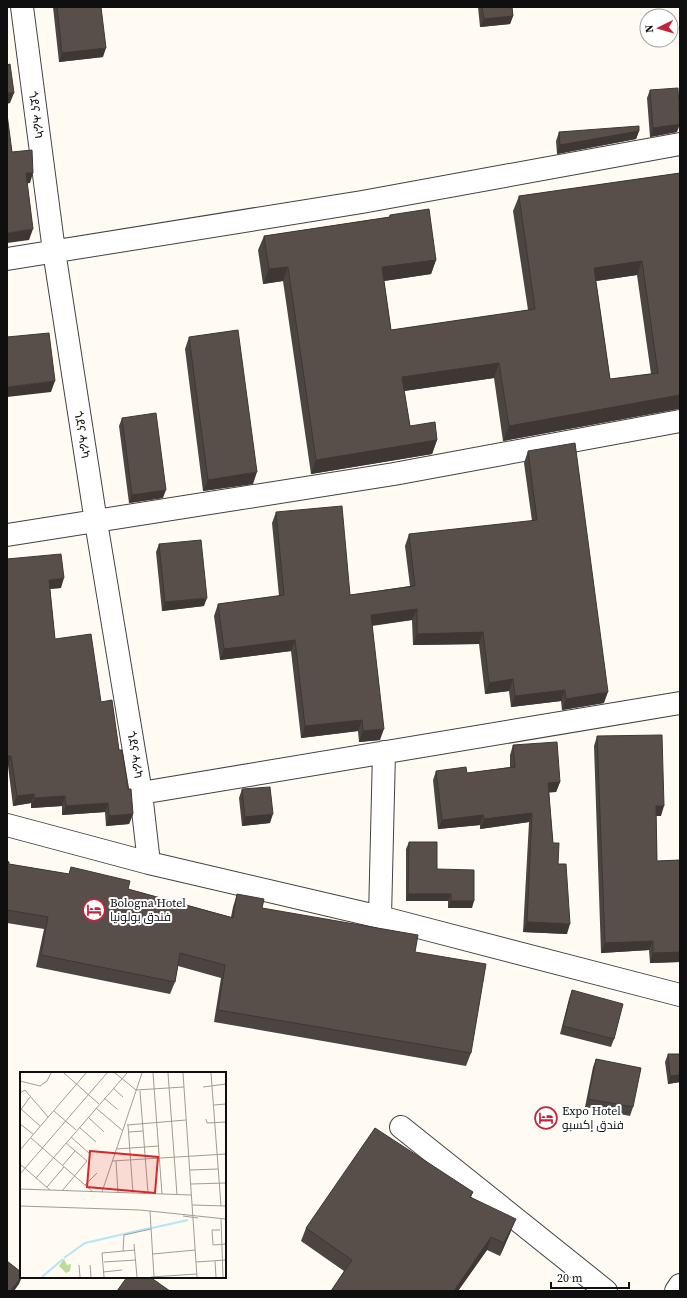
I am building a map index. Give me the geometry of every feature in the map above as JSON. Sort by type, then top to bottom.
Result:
[{"type":"street","name":"ጎደና ሓራካ","points":[[22,7],[54,251],[96,522],[141,793],[149,863]]},
{"type":"street","points":[[7,259],[362,202],[680,144]]},
{"type":"street","points":[[7,535],[394,474],[680,421]]},
{"type":"street","points":[[141,793],[680,703]]},
{"type":"street","points":[[380,917],[384,752]]},
{"type":"street","points":[[7,825],[149,863],[380,917],[680,995]]},
{"type":"street","points":[[401,1127],[606,1291]]},
{"type":"street","points":[[676,1291],[680,1285]]},
{"type":"building","points":[[57,7],[101,7],[106,48],[62,53]]},
{"type":"building","points":[[482,7],[512,7],[513,16],[484,19]]},
{"type":"building","points":[[10,64],[14,93],[7,93],[7,65]]},
{"type":"building","points":[[678,88],[680,124],[653,128],[650,90]]},
{"type":"building","points":[[7,114],[12,152],[32,150],[33,173],[26,173],[33,229],[7,233]]},
{"type":"building","points":[[639,126],[639,131],[560,145],[559,132]]},
{"type":"building","points":[[680,173],[680,395],[509,426],[499,363],[402,377],[410,426],[435,422],[437,440],[316,460],[288,267],[269,269],[264,236],[390,217],[390,215],[429,209],[436,260],[382,267],[391,330],[535,309],[519,196]],"holes":[[[642,261],[658,373],[610,379],[594,268]]]},
{"type":"building","points":[[238,330],[257,472],[208,480],[189,337]]},
{"type":"building","points":[[49,333],[55,381],[7,387],[7,337]]},
{"type":"building","points":[[156,413],[166,490],[132,495],[122,418]]},
{"type":"building","points":[[575,443],[608,692],[566,699],[565,690],[515,696],[513,679],[489,683],[483,632],[417,634],[417,609],[371,615],[384,729],[363,731],[362,720],[305,726],[295,640],[224,649],[218,604],[284,595],[276,512],[342,506],[350,595],[415,586],[409,534],[537,520],[528,451]]},
{"type":"building","points":[[201,540],[207,598],[165,602],[159,544]]},
{"type":"building","points":[[61,554],[64,578],[49,580],[55,639],[91,634],[101,702],[112,700],[119,750],[122,750],[128,789],[131,789],[133,814],[109,816],[108,803],[66,806],[65,796],[34,798],[34,794],[17,796],[11,756],[7,756],[7,559]]},
{"type":"building","points":[[662,735],[664,806],[656,806],[657,861],[680,860],[680,952],[653,953],[653,941],[605,943],[597,736]]},
{"type":"building","points":[[557,742],[560,782],[548,783],[553,843],[559,843],[558,864],[566,864],[570,924],[527,922],[532,813],[484,819],[483,815],[442,820],[436,771],[466,767],[467,773],[515,767],[513,745]]},
{"type":"building","points":[[270,787],[273,814],[245,817],[242,789]]},
{"type":"building","points":[[409,842],[437,842],[437,869],[474,870],[474,901],[451,901],[451,894],[408,894]]},
{"type":"building","points":[[7,861],[9,864],[69,874],[71,867],[130,881],[128,889],[233,918],[237,894],[264,899],[262,908],[418,935],[415,952],[486,964],[471,1053],[218,1010],[225,965],[180,953],[175,982],[41,955],[48,917],[7,910]]},
{"type":"building","points":[[572,990],[623,1004],[614,1039],[563,1026]]},
{"type":"building","points":[[668,1054],[680,1054],[680,1075],[670,1076]]},
{"type":"building","points":[[596,1059],[641,1068],[633,1107],[588,1099]]},
{"type":"building","points":[[375,1128],[473,1192],[470,1197],[516,1219],[504,1243],[491,1237],[454,1291],[331,1291],[352,1260],[306,1228]]},
{"type":"building","points":[[7,1261],[20,1271],[20,1278],[10,1291],[7,1291]]},
{"type":"building","points":[[126,1278],[151,1278],[170,1291],[117,1291]]},
{"type":"place","name":"Bologna Hotel فندق بولونيا","points":[[94,910]]},
{"type":"place","name":"Expo Hotel فندق إكسبو","points":[[546,1118]]}]
